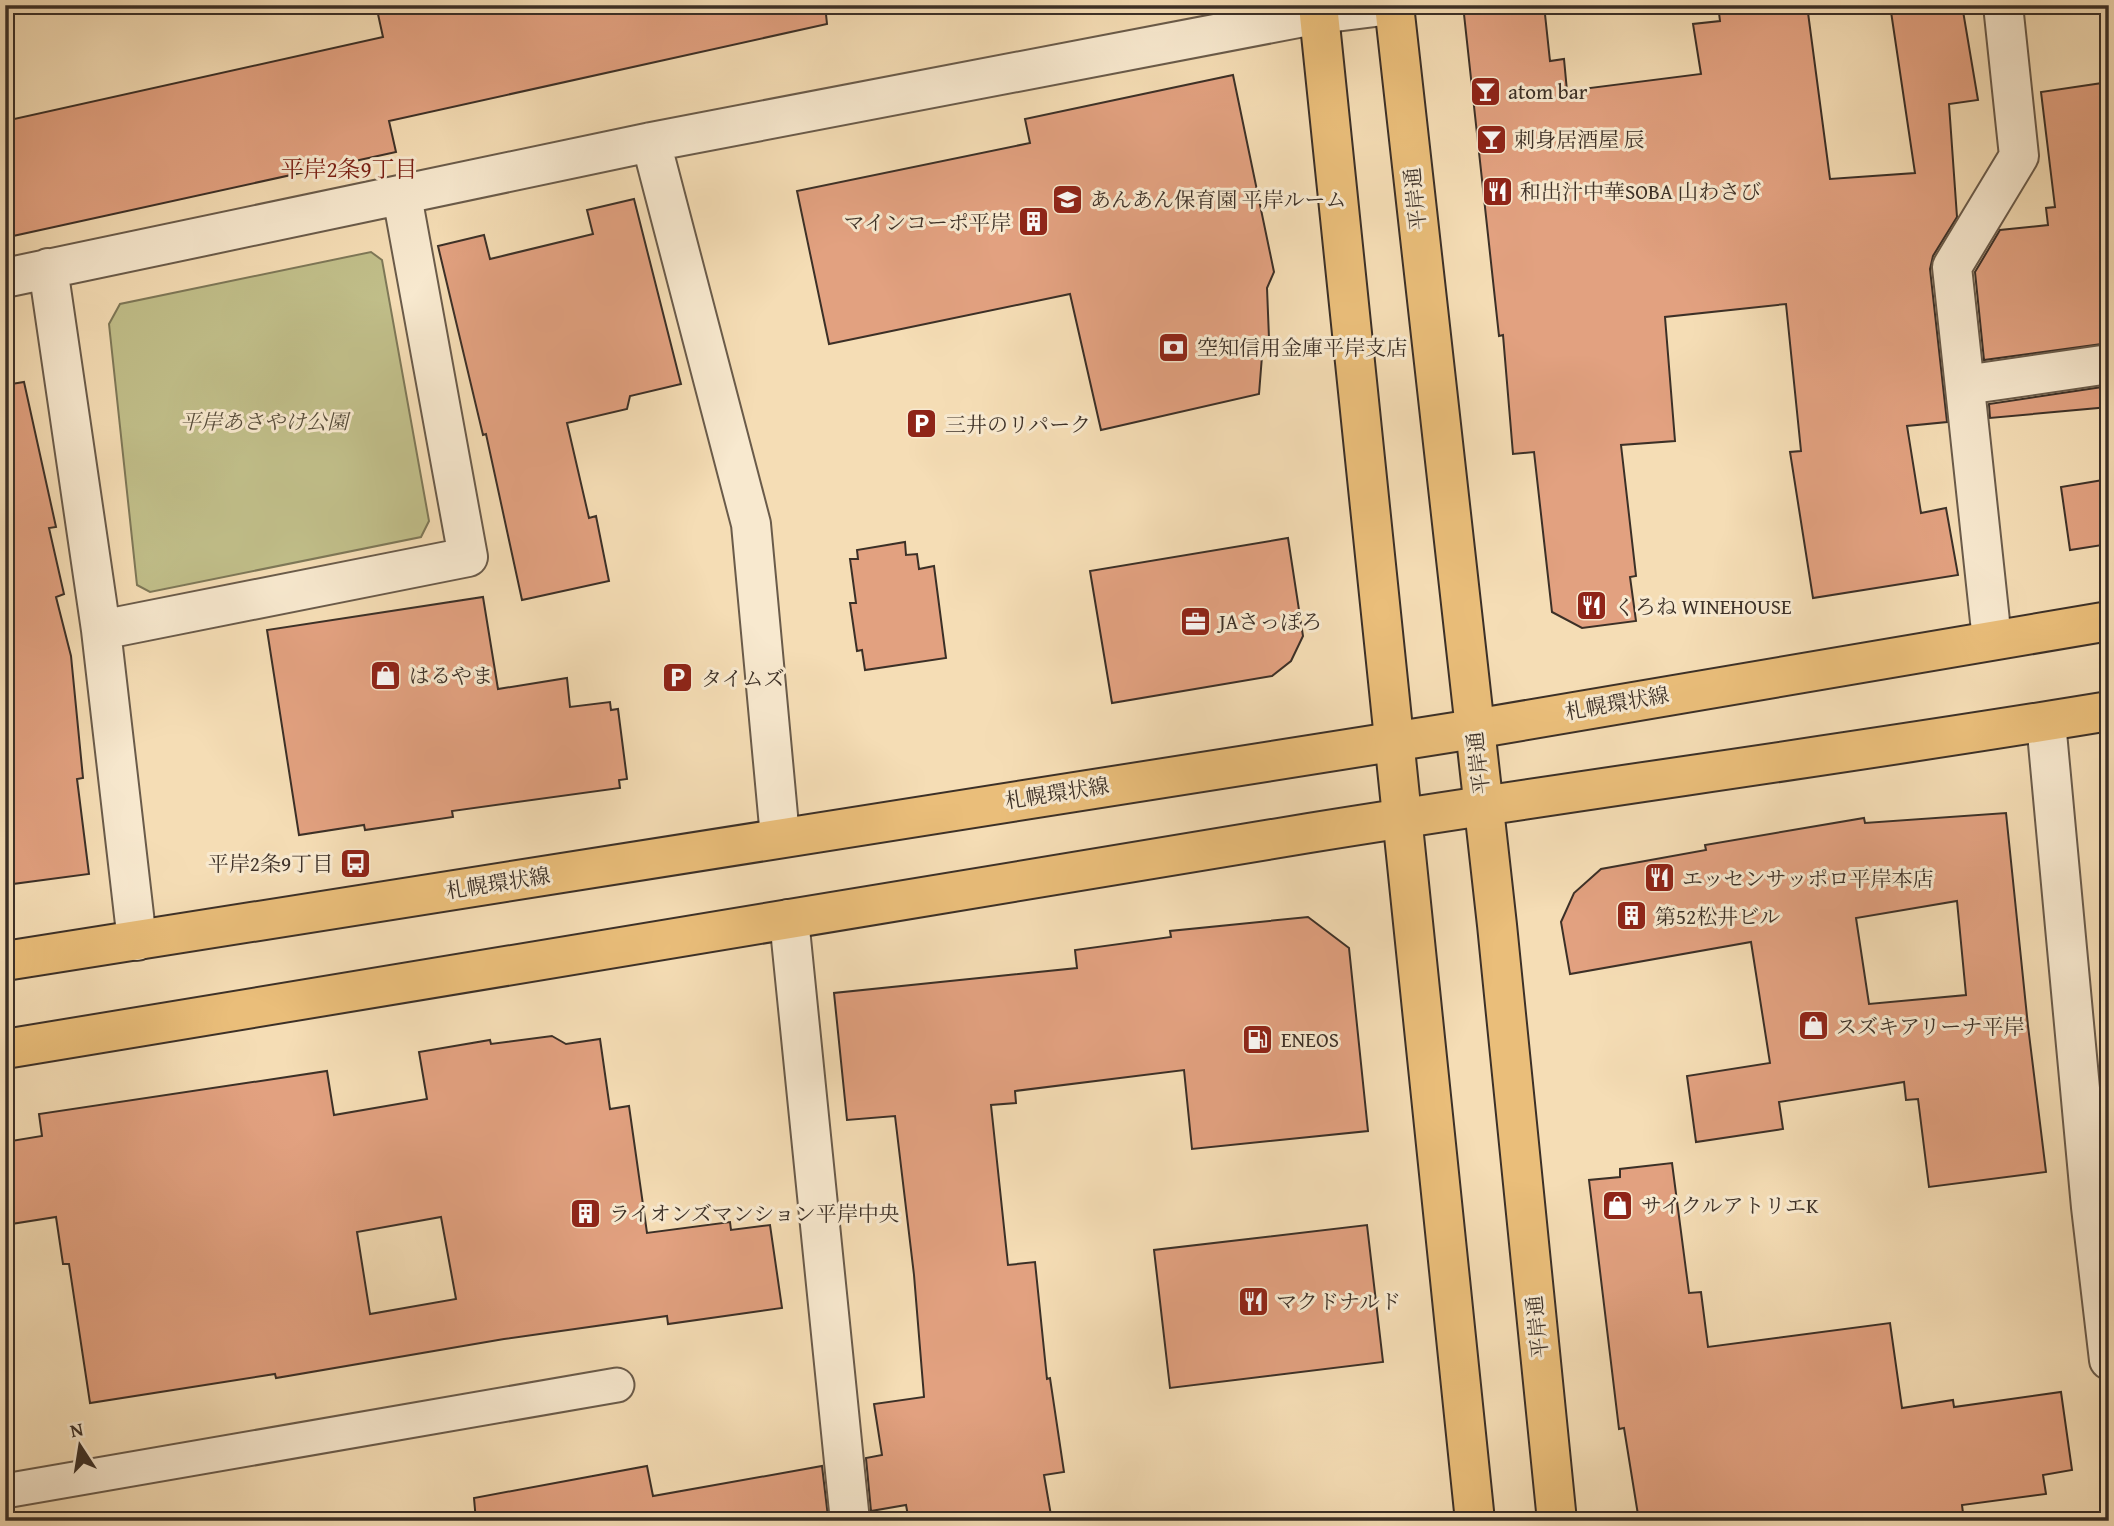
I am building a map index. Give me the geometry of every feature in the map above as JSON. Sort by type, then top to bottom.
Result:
[{"type":"main road","name":"平岸通","points":[[1392,5],[1483,807],[1557,1521]]},
{"type":"main road","points":[[1319,10],[1475,1521]]},
{"type":"main road","name":"札幌環状線","points":[[5,961],[1395,739],[1474,729],[2109,621]]},
{"type":"main road","points":[[5,1049],[1483,807],[1590,787],[2109,711]]},
{"type":"street","points":[[5,278],[651,142],[1319,10],[1392,5]]},
{"type":"street","points":[[1992,640],[1952,267],[2019,156],[2003,5]]},
{"type":"street","points":[[651,142],[751,524],[780,837]]},
{"type":"street","points":[[101,630],[468,557],[402,196]]},
{"type":"street","points":[[48,268],[101,630],[137,941]]},
{"type":"street","points":[[1965,385],[2109,364]]},
{"type":"street","points":[[2046,722],[2100,1206],[2109,1360]]},
{"type":"street","points":[[789,919],[850,1521]]},
{"type":"lane","points":[[5,1491],[617,1385]]},
{"type":"green space","name":"平岸あさやけ公園","points":[[371,252],[382,260],[429,521],[421,537],[150,592],[137,585],[109,324],[120,304]]},
{"type":"building","points":[[376,5],[825,5],[827,24],[389,121],[396,152],[13,236],[5,200],[5,121],[383,37]]},
{"type":"building","points":[[1463,5],[1544,5],[1550,61],[1564,59],[1567,91],[1701,74],[1693,24],[1720,21],[1718,5],[1807,5],[1830,179],[1915,173],[1890,5],[1962,5],[1978,100],[1949,104],[1957,217],[1933,256],[1930,269],[1947,422],[1907,426],[1921,513],[1946,508],[1958,575],[1813,598],[1790,452],[1801,451],[1786,304],[1665,317],[1675,441],[1621,445],[1636,576],[1630,577],[1636,621],[1582,628],[1552,612],[1534,452],[1513,454],[1503,335],[1499,336]]},
{"type":"building","name":"マインコーポ平岸","points":[[1233,75],[1274,272],[1267,288],[1269,338],[1262,356],[1259,394],[1101,430],[1070,294],[829,344],[797,191],[1030,143],[1025,119]]},
{"type":"building","points":[[2109,82],[2109,343],[1984,360],[1975,272],[2000,230],[2048,225],[2046,208],[2055,207],[2041,92]]},
{"type":"building","points":[[634,199],[681,384],[630,396],[627,409],[567,423],[589,518],[596,516],[609,581],[522,600],[486,434],[483,435],[438,246],[484,235],[490,259],[593,234],[587,210]]},
{"type":"building","points":[[24,382],[56,527],[49,528],[64,594],[56,597],[71,656],[83,778],[77,779],[89,874],[5,885],[5,385]]},
{"type":"building","points":[[2109,386],[2109,407],[1990,418],[1989,404]]},
{"type":"building","points":[[2109,479],[2109,544],[2070,550],[2061,487]]},
{"type":"building","points":[[1288,538],[1303,636],[1291,661],[1272,676],[1112,703],[1090,571]]},
{"type":"building","points":[[905,542],[906,555],[917,554],[919,569],[934,566],[946,658],[865,670],[862,650],[857,651],[850,603],[856,603],[850,559],[858,559],[857,550]]},
{"type":"building","points":[[483,597],[498,689],[567,678],[570,707],[610,702],[611,710],[618,709],[627,779],[619,780],[620,788],[452,811],[453,817],[365,830],[364,825],[299,835],[267,630]]},
{"type":"building","points":[[2006,813],[2046,1172],[1929,1187],[1918,1099],[1906,1100],[1904,1082],[1779,1102],[1783,1129],[1696,1142],[1687,1076],[1770,1063],[1751,942],[1570,974],[1561,922],[1574,893],[1601,869],[1706,850],[1705,845],[1864,818],[1865,823]],"holes":[[[1957,901],[1966,995],[1869,1004],[1856,918]]]},
{"type":"building","points":[[1308,917],[1349,948],[1368,1131],[1192,1149],[1184,1070],[1015,1091],[1016,1103],[991,1105],[1008,1265],[1035,1262],[1047,1379],[1050,1378],[1064,1472],[1044,1475],[1052,1521],[909,1521],[906,1505],[871,1511],[866,1458],[882,1455],[874,1404],[924,1397],[914,1275],[895,1116],[847,1120],[834,993],[1077,968],[1075,950],[1171,937],[1170,931]]},
{"type":"building","points":[[552,1036],[566,1044],[600,1039],[610,1109],[629,1106],[647,1233],[730,1222],[731,1230],[770,1225],[782,1308],[668,1324],[667,1316],[504,1339],[276,1378],[275,1374],[90,1403],[69,1264],[63,1264],[56,1217],[5,1225],[5,1142],[42,1136],[39,1114],[327,1071],[334,1115],[427,1099],[419,1052],[490,1040],[491,1044]],"holes":[[[441,1217],[456,1299],[370,1314],[357,1232]]]},
{"type":"building","points":[[1672,1163],[1689,1293],[1701,1292],[1708,1347],[1890,1323],[1902,1408],[1953,1400],[1954,1407],[2061,1392],[2072,1470],[2043,1475],[2046,1494],[1962,1505],[1964,1521],[1639,1521],[1624,1428],[1619,1429],[1589,1180],[1620,1177],[1620,1169]]},
{"type":"building","points":[[1367,1225],[1383,1362],[1170,1388],[1154,1250]]},
{"type":"building","points":[[647,1466],[653,1496],[822,1466],[828,1517],[802,1521],[476,1521],[474,1498]]},
{"type":"place","name":"atom bar","points":[[1485,91]]},
{"type":"place","name":"刺身居酒屋 辰","points":[[1491,139]]},
{"type":"place","name":"和出汁中華SOBA 山わさび","points":[[1497,191]]},
{"type":"place","name":"あんあん保育園 平岸ルーム","points":[[1067,199]]},
{"type":"place","name":"マインコーポ平岸","points":[[1034,222]]},
{"type":"place","name":"空知信用金庫平岸支店","points":[[1174,347]]},
{"type":"place","name":"三井のリパーク","points":[[922,424]]},
{"type":"place","name":"くろね WINEHOUSE","points":[[1591,606]]},
{"type":"place","name":"JAさっぽろ","points":[[1196,621]]},
{"type":"place","name":"はるやま","points":[[386,675]]},
{"type":"place","name":"タイムズ","points":[[678,678]]},
{"type":"place","name":"平岸2条9丁目","points":[[356,863]]},
{"type":"place","name":"エッセンサッポロ平岸本店","points":[[1659,878]]},
{"type":"place","name":"第52松井ビル","points":[[1632,916]]},
{"type":"place","name":"スズキアリーナ平岸","points":[[1813,1026]]},
{"type":"place","name":"ENEOS","points":[[1258,1039]]},
{"type":"place","name":"サイクルアトリエK","points":[[1618,1205]]},
{"type":"place","name":"ライオンズマンション平岸中央","points":[[586,1213]]},
{"type":"place","name":"マクドナルド","points":[[1253,1301]]},
{"type":"district","name":"平岸2条9丁目","points":[[349,168]]}]
